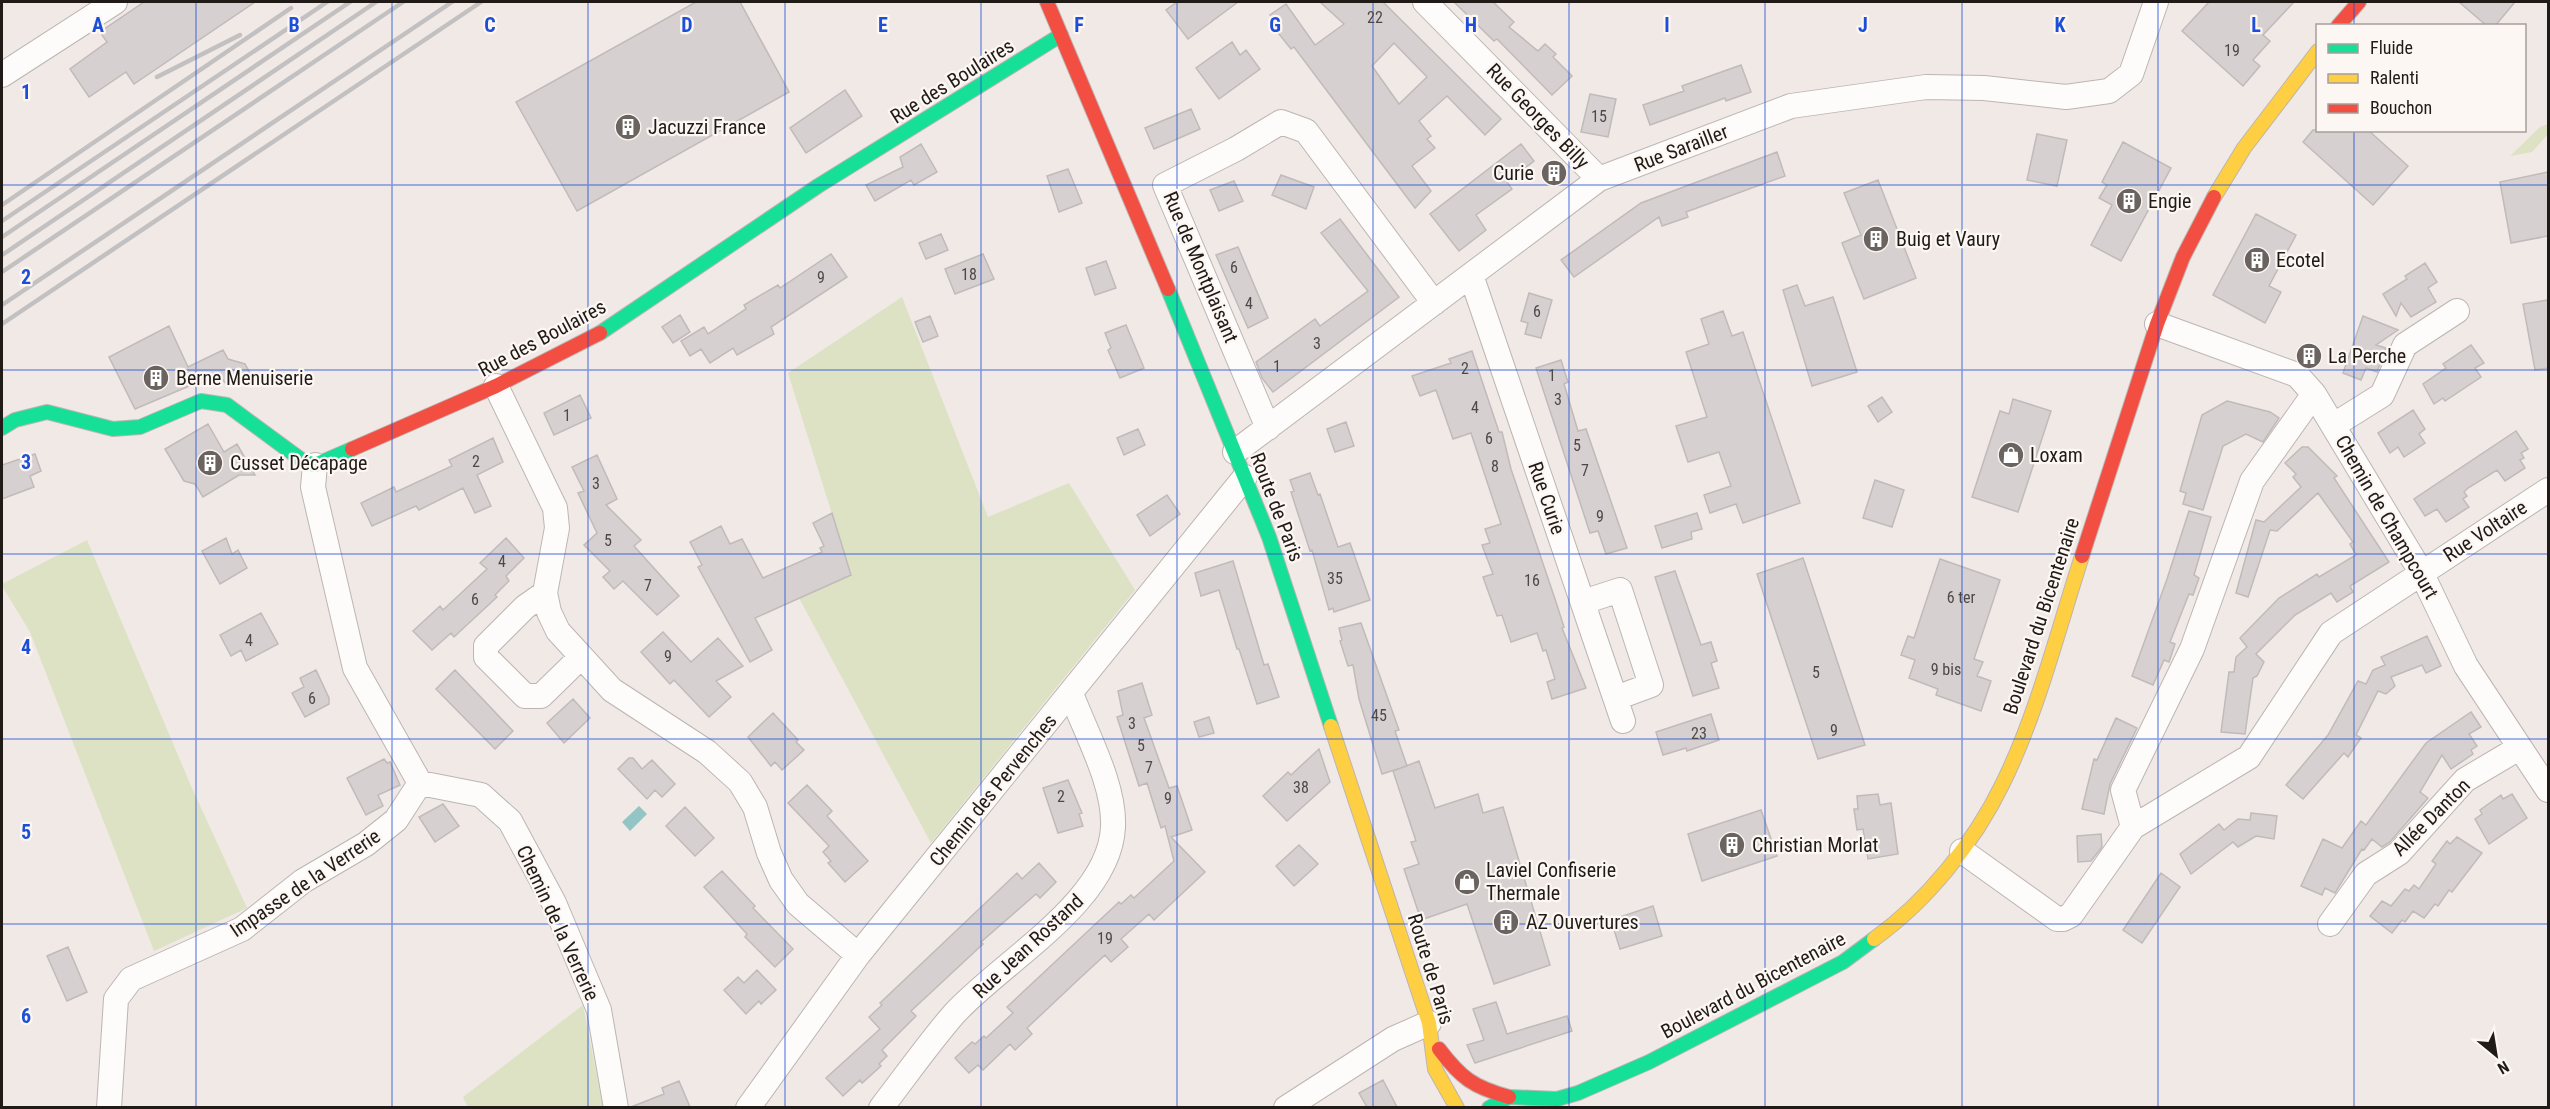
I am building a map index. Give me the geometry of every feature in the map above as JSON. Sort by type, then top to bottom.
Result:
[{"type":"main road","name":"Route de Paris","points":[[1047,2],[1272,545],[1431,1032],[1435,1069],[1457,1107]]},
{"type":"main road","points":[[2340,24],[2359,2]]},
{"type":"main road","name":"Rue des Boulaires","points":[[315,465],[496,386],[599,334],[818,186],[1061,35]]},
{"type":"main road","name":"Boulevard du Bicentenaire","points":[[1530,1098],[1557,1099],[1578,1093],[1649,1062],[1843,962],[1898,922],[1938,882],[1962,851],[2003,784],[2029,719],[2157,324],[2183,257],[2213,199],[2244,148],[2316,54]]},
{"type":"main road","points":[[2,428],[15,420],[47,412],[113,429],[140,427],[201,401],[227,405],[303,461],[315,465]]},
{"type":"main road","name":"Route de Paris","points":[[1431,1032],[1461,1077],[1477,1089],[1509,1097],[1530,1098]]},
{"type":"main road","name":"Boulevard du Bicentenaire","points":[[1601,1098],[1649,1062]]},
{"type":"main road","points":[[1489,1107],[1509,1097]]},
{"type":"main road","points":[[1530,1098],[1549,1107]]},
{"type":"street","points":[[2,75],[115,2]]},
{"type":"street","name":"Rue Georges Billy","points":[[1425,2],[1599,179]]},
{"type":"street","name":"Rue Sarailler","points":[[1235,452],[1599,179],[1791,106],[1926,87],[1984,88],[2066,97],[2109,91],[2131,74],[2156,2]]},
{"type":"street","name":"Rue de Montplaisant","points":[[1268,428],[1165,185],[1236,149],[1281,122],[1306,131],[1434,303]]},
{"type":"street","name":"Rue Curie","points":[[1471,275],[1583,602],[1620,710],[1651,685],[1620,590],[1583,602]]},
{"type":"street","points":[[2334,425],[2382,395],[2405,345],[2457,311]]},
{"type":"street","name":"Chemin de Champcourt","points":[[2157,324],[2297,375],[2314,394],[2421,572],[2466,666],[2548,790]]},
{"type":"street","points":[[496,386],[555,508],[556,528],[545,593],[549,612],[558,631],[612,690],[707,752],[740,782],[755,807],[781,880],[798,904],[858,955]]},
{"type":"street","points":[[1962,851],[2057,919],[2071,915],[2133,827],[2122,790],[2192,649],[2252,481],[2314,394]]},
{"type":"street","points":[[315,465],[313,487],[355,668],[420,783]]},
{"type":"street","name":"Chemin des Pervenches","points":[[748,1107],[858,955],[1245,477]]},
{"type":"street","name":"Rue Voltaire","points":[[2133,827],[2249,757],[2331,633],[2548,490]]},
{"type":"street","points":[[545,593],[525,607],[486,646],[486,657],[525,696],[540,696],[581,657]]},
{"type":"street","name":"Rue Jean Rostand","points":[[881,1107],[955,1013],[1083,897],[1103,866],[1113,828],[1110,796],[1074,701],[1070,696]]},
{"type":"street","name":"Allée Danton","points":[[2330,924],[2366,874],[2399,853],[2465,780],[2519,748]]},
{"type":"street","name":"Impasse de la Verrerie","points":[[110,1107],[116,999],[131,979],[242,930],[303,881],[366,844],[396,820],[420,783]]},
{"type":"street","name":"Chemin de la Verrerie","points":[[420,783],[481,795],[510,821],[554,903],[599,1010],[616,1107]]},
{"type":"street","points":[[1286,1107],[1393,1039],[1431,1032]]},
{"type":"green space","points":[[2548,124],[2548,134],[2532,152],[2510,156],[2540,127]]},
{"type":"green space","points":[[902,297],[988,517],[1069,483],[1135,590],[931,843],[799,598],[851,575],[788,373]]},
{"type":"green space","points":[[87,540],[191,786],[247,908],[154,951],[30,632],[2,586]]},
{"type":"green space","points":[[583,1005],[603,1107],[468,1107],[463,1097]]},
{"type":"water","points":[[639,806],[647,814],[630,831],[622,822]]},
{"type":"building","points":[[144,2],[255,2],[134,84],[126,72],[89,97],[70,69],[107,42],[100,32]]},
{"type":"building","name":"Jacuzzi France","points":[[696,2],[740,2],[789,92],[577,211],[516,102]]},
{"type":"building","points":[[1177,2],[1238,2],[1188,39],[1166,10]]},
{"type":"building","points":[[1320,2],[1383,2],[1501,119],[1485,135],[1447,96],[1419,121],[1431,136],[1427,139],[1435,148],[1412,166],[1431,191],[1415,208],[1294,47],[1291,49],[1275,29],[1278,27],[1270,15],[1286,4],[1315,45],[1344,24]],"holes":[[[1394,43],[1427,77],[1399,104],[1372,66]]]},
{"type":"building","points":[[1454,2],[1493,2],[1514,22],[1509,27],[1538,51],[1545,44],[1556,54],[1553,57],[1572,76],[1552,95],[1497,39],[1494,41]]},
{"type":"building","points":[[2209,2],[2294,2],[2263,35],[2270,41],[2253,60],[2260,66],[2243,86],[2182,31]]},
{"type":"building","points":[[2459,2],[2515,2],[2497,24],[2485,24]]},
{"type":"building","points":[[1232,42],[1240,55],[1246,50],[1260,69],[1219,99],[1196,68]]},
{"type":"building","points":[[1741,65],[1751,92],[1726,101],[1725,98],[1650,125],[1643,105],[1684,91],[1682,86]]},
{"type":"building","points":[[845,90],[862,116],[806,153],[790,128]]},
{"type":"building","points":[[1590,94],[1616,99],[1608,137],[1581,132]]},
{"type":"building","points":[[1191,109],[1200,129],[1154,149],[1145,128]]},
{"type":"building","points":[[2313,130],[2316,132],[2370,132],[2408,166],[2373,205],[2303,142]]},
{"type":"building","points":[[2037,134],[2067,140],[2057,186],[2027,180]]},
{"type":"building","name":"Engie","points":[[2123,142],[2171,168],[2121,261],[2091,245],[2112,205],[2099,198],[2107,185],[2102,182]]},
{"type":"building","points":[[921,144],[937,172],[914,185],[911,180],[875,201],[866,185],[903,167],[900,157]]},
{"type":"building","points":[[1521,144],[1534,161],[1507,182],[1512,189],[1476,215],[1486,230],[1459,251],[1430,214]]},
{"type":"building","points":[[1777,152],[1785,176],[1686,212],[1688,217],[1662,226],[1659,217],[1574,277],[1561,260],[1641,203]]},
{"type":"building","points":[[1068,169],[1082,203],[1059,212],[1047,176]]},
{"type":"building","points":[[2548,172],[2548,236],[2511,243],[2500,182]]},
{"type":"building","points":[[1281,175],[1314,187],[1306,209],[1272,195]]},
{"type":"building","name":"Buig et Vaury","points":[[1878,180],[1916,278],[1864,299],[1842,243],[1861,235],[1844,193]]},
{"type":"building","points":[[1234,181],[1243,201],[1219,211],[1210,190]]},
{"type":"building","name":"Ecotel","points":[[2256,214],[2296,235],[2269,286],[2281,292],[2265,323],[2213,295]]},
{"type":"building","points":[[1340,219],[1399,297],[1273,392],[1262,378],[1256,362],[1315,319],[1320,326],[1368,291],[1321,233]]},
{"type":"building","points":[[941,234],[948,250],[926,259],[919,243]]},
{"type":"building","points":[[1238,247],[1268,318],[1248,328],[1216,255]]},
{"type":"building","points":[[831,254],[847,277],[771,327],[774,334],[737,355],[733,348],[710,363],[701,349],[690,356],[681,341],[704,327],[708,334],[746,309],[744,305],[778,285],[780,288]]},
{"type":"building","points":[[983,254],[994,279],[955,294],[945,269]]},
{"type":"building","points":[[1106,261],[1116,288],[1095,295],[1086,268]]},
{"type":"building","points":[[2425,263],[2437,282],[2428,288],[2436,302],[2411,317],[2401,303],[2396,316],[2383,294],[2407,279],[2405,276]]},
{"type":"building","points":[[1797,285],[1805,306],[1833,297],[1857,372],[1812,386],[1783,290]]},
{"type":"building","points":[[1529,293],[1552,300],[1541,338],[1525,334],[1528,323],[1521,321]]},
{"type":"building","points":[[2548,300],[2548,368],[2535,370],[2523,304]]},
{"type":"building","points":[[1723,311],[1732,336],[1743,332],[1800,503],[1743,523],[1736,504],[1710,513],[1704,495],[1731,486],[1719,452],[1688,462],[1676,426],[1707,417],[1686,352],[1709,344],[1701,319]]},
{"type":"building","points":[[680,315],[690,332],[673,343],[662,327]]},
{"type":"building","points":[[930,316],[938,336],[923,342],[915,322]]},
{"type":"building","points":[[2363,316],[2398,330],[2376,345],[2386,348],[2377,372],[2366,368],[2361,380],[2343,373]]},
{"type":"building","points":[[1126,325],[1144,368],[1120,378],[1108,350],[1111,348],[1105,333]]},
{"type":"building","name":"Berne Menuiserie","points":[[169,326],[188,367],[223,350],[228,359],[245,364],[251,375],[228,386],[222,379],[210,383],[194,384],[135,409],[109,357]]},
{"type":"building","points":[[2471,345],[2484,363],[2475,368],[2481,377],[2445,401],[2443,398],[2434,404],[2423,384],[2446,368],[2443,364]]},
{"type":"building","points":[[1472,351],[1499,432],[1502,432],[1511,469],[1556,602],[1564,627],[1562,628],[1586,688],[1552,699],[1547,682],[1555,679],[1546,650],[1543,651],[1537,633],[1511,642],[1502,615],[1497,616],[1483,577],[1493,574],[1482,545],[1490,543],[1485,529],[1501,524],[1471,433],[1453,439],[1436,390],[1420,396],[1412,376],[1451,363],[1449,359]]},
{"type":"building","points":[[1561,360],[1568,382],[1564,384],[1578,431],[1586,429],[1627,548],[1606,554],[1598,531],[1590,533],[1536,368]]},
{"type":"building","points":[[580,395],[591,418],[554,435],[544,413]]},
{"type":"building","points":[[1882,397],[1892,412],[1878,422],[1868,406]]},
{"type":"building","name":"Loxam","points":[[2013,399],[2051,411],[2018,512],[1972,497],[2000,411],[2009,414]]},
{"type":"building","points":[[2227,401],[2270,412],[2279,418],[2263,442],[2246,434],[2223,446],[2203,510],[2183,504],[2186,493],[2180,491],[2202,415]]},
{"type":"building","points":[[2413,410],[2425,429],[2419,434],[2425,443],[2404,457],[2398,447],[2390,453],[2378,433]]},
{"type":"building","points":[[1346,422],[1354,446],[1335,452],[1327,429]]},
{"type":"building","name":"Cusset Décapage","points":[[208,424],[224,452],[237,444],[255,475],[239,475],[203,497],[195,484],[184,481],[165,449]]},
{"type":"building","points":[[1138,429],[1145,445],[1124,455],[1117,438]]},
{"type":"building","points":[[2516,431],[2528,449],[2521,453],[2524,458],[2520,460],[2525,468],[2505,481],[2497,470],[2468,488],[2464,492],[2467,496],[2463,499],[2469,507],[2446,522],[2437,509],[2425,516],[2414,499]]},
{"type":"building","points":[[493,438],[503,462],[477,475],[491,506],[475,513],[463,488],[419,510],[416,506],[372,526],[361,503],[394,487],[396,492],[452,466],[449,460]]},
{"type":"building","points":[[2302,447],[2308,447],[2337,476],[2334,478],[2389,562],[2350,586],[2353,592],[2337,602],[2331,593],[2295,615],[2256,654],[2264,662],[2257,676],[2253,678],[2245,734],[2221,732],[2229,672],[2234,672],[2236,657],[2247,647],[2240,638],[2279,598],[2317,574],[2319,577],[2356,555],[2350,544],[2353,542],[2318,493],[2277,531],[2270,530],[2248,597],[2236,593],[2256,520],[2264,522],[2301,487],[2293,477],[2296,474],[2285,463]]},
{"type":"building","points":[[35,454],[41,471],[30,476],[34,487],[2,499],[2,465]]},
{"type":"building","points":[[597,455],[617,499],[606,505],[641,540],[634,546],[679,596],[657,615],[623,581],[614,589],[603,577],[610,571],[584,545],[597,533],[578,493],[584,491],[572,467]]},
{"type":"building","points":[[1310,473],[1318,495],[1320,494],[1338,547],[1350,543],[1370,600],[1334,612],[1333,608],[1329,610],[1312,550],[1310,551],[1291,492],[1294,491],[1290,480]]},
{"type":"building","points":[[1875,480],[1904,490],[1892,527],[1863,518]]},
{"type":"building","points":[[1167,495],[1180,514],[1150,536],[1137,515]]},
{"type":"building","points":[[2189,511],[2211,517],[2194,575],[2199,578],[2193,595],[2189,594],[2170,642],[2175,644],[2169,662],[2164,660],[2153,685],[2132,676]]},
{"type":"building","points":[[832,513],[851,575],[755,618],[772,650],[750,662],[698,567],[702,565],[690,542],[721,526],[730,544],[742,539],[763,578],[822,552],[820,548],[824,546],[813,523]]},
{"type":"building","points":[[1697,513],[1702,529],[1691,532],[1692,539],[1662,548],[1655,526]]},
{"type":"building","points":[[226,538],[232,554],[238,550],[247,568],[220,584],[202,551]]},
{"type":"building","points":[[506,538],[524,558],[506,576],[509,581],[495,595],[497,597],[454,637],[451,633],[432,650],[413,631],[440,606],[443,610],[487,569],[480,563]]},
{"type":"building","points":[[1803,558],[1865,745],[1818,759],[1757,574]]},
{"type":"building","points":[[1940,559],[2000,580],[1974,659],[1983,662],[1977,676],[1991,681],[1981,711],[1936,695],[1938,689],[1909,678],[1915,660],[1901,655],[1908,636],[1914,638]]},
{"type":"building","points":[[1233,561],[1264,665],[1268,664],[1279,697],[1257,704],[1219,590],[1201,596],[1195,573]]},
{"type":"building","points":[[1675,571],[1701,645],[1711,642],[1717,661],[1711,663],[1719,688],[1693,696],[1655,577]]},
{"type":"building","points":[[261,613],[278,644],[246,661],[241,650],[231,656],[220,635]]},
{"type":"building","points":[[1361,623],[1399,730],[1395,731],[1407,766],[1382,774],[1359,699],[1353,665],[1348,666],[1340,641],[1342,640],[1339,628]]},
{"type":"building","points":[[663,632],[691,662],[718,638],[743,666],[716,681],[731,697],[709,717],[674,680],[670,684],[641,652]]},
{"type":"building","points":[[2427,636],[2441,666],[2426,673],[2422,665],[2391,677],[2395,686],[2386,694],[2378,691],[2356,735],[2361,738],[2348,757],[2344,753],[2303,799],[2286,785],[2328,735],[2358,681],[2366,684],[2373,670],[2385,665],[2381,657]]},
{"type":"building","points":[[316,670],[329,698],[329,704],[305,717],[292,693],[304,687],[300,678]]},
{"type":"building","points":[[455,670],[513,731],[495,749],[436,689]]},
{"type":"building","points":[[1142,683],[1152,715],[1144,718],[1169,788],[1177,786],[1192,830],[1171,837],[1205,872],[1154,920],[1149,914],[1121,939],[1128,947],[1111,962],[1105,955],[1027,1028],[1032,1034],[1015,1050],[1010,1044],[983,1070],[978,1065],[969,1073],[955,1058],[972,1042],[975,1044],[984,1036],[986,1038],[1013,1013],[1007,1007],[1119,902],[1121,904],[1131,895],[1134,898],[1174,861],[1165,826],[1161,828],[1147,783],[1139,786],[1117,717],[1123,715],[1118,691]]},
{"type":"building","points":[[573,699],[590,718],[564,743],[547,723]]},
{"type":"building","points":[[2471,712],[2481,727],[2469,734],[2477,746],[2471,750],[2473,754],[2451,769],[2442,755],[2420,792],[2428,798],[2390,842],[2382,847],[2372,839],[2364,850],[2362,849],[2335,893],[2325,888],[2322,895],[2301,886],[2323,839],[2342,848],[2361,821],[2366,825],[2426,743]]},
{"type":"building","points":[[773,713],[798,740],[796,742],[804,750],[782,770],[775,762],[771,766],[748,737]]},
{"type":"building","points":[[1711,714],[1719,740],[1687,751],[1686,748],[1663,755],[1656,732]]},
{"type":"building","points":[[1209,717],[1214,733],[1199,737],[1194,722]]},
{"type":"building","points":[[2116,718],[2137,728],[2110,784],[2104,814],[2082,809],[2094,759],[2097,760]]},
{"type":"building","points":[[1319,749],[1330,782],[1287,821],[1263,796],[1288,772],[1291,775]]},
{"type":"building","points":[[629,758],[633,758],[642,769],[652,760],[675,784],[662,797],[655,790],[647,799],[618,769]]},
{"type":"building","points":[[384,759],[387,763],[390,762],[400,785],[378,795],[383,806],[366,815],[347,778]]},
{"type":"building","points":[[1419,761],[1435,808],[1478,794],[1483,813],[1503,807],[1550,965],[1494,984],[1467,904],[1421,920],[1404,869],[1419,864],[1411,842],[1416,841],[1393,771]]},
{"type":"building","points":[[1068,780],[1082,813],[1079,814],[1083,826],[1058,833],[1043,788]]},
{"type":"building","points":[[807,785],[832,811],[827,816],[868,861],[845,882],[828,863],[831,861],[823,852],[829,846],[788,803]]},
{"type":"building","points":[[1878,794],[1880,805],[1891,803],[1898,854],[1868,859],[1863,829],[1857,830],[1854,809],[1858,809],[1857,796]]},
{"type":"building","points":[[2512,794],[2527,818],[2489,844],[2475,819],[2482,814],[2480,810],[2501,795],[2503,799]]},
{"type":"building","points":[[443,804],[459,826],[435,842],[419,817]]},
{"type":"building","points":[[685,807],[714,838],[695,856],[666,826]]},
{"type":"building","name":"Christian Morlat","points":[[1761,810],[1777,856],[1702,881],[1688,834]]},
{"type":"building","points":[[2251,813],[2277,816],[2274,839],[2256,836],[2238,847],[2233,842],[2191,874],[2180,854],[2219,824],[2224,830],[2238,819],[2250,820]]},
{"type":"building","points":[[2101,834],[2102,847],[2091,861],[2078,862],[2077,836]]},
{"type":"building","points":[[2457,837],[2482,853],[2452,892],[2449,890],[2438,906],[2435,904],[2424,918],[2413,911],[2405,922],[2402,920],[2392,933],[2370,916],[2382,901],[2391,906],[2405,889],[2409,891],[2414,885],[2419,889],[2436,864],[2432,861],[2447,841],[2450,844]]},
{"type":"building","points":[[1299,845],[1318,864],[1294,886],[1276,866]]},
{"type":"building","points":[[1039,863],[1056,882],[1040,898],[1036,894],[981,942],[983,944],[911,1011],[916,1016],[882,1050],[887,1056],[879,1064],[881,1066],[862,1083],[860,1080],[843,1096],[826,1078],[880,1029],[869,1017],[882,1005],[880,1003],[1017,873],[1022,879]]},
{"type":"building","points":[[722,871],[755,906],[753,908],[793,949],[775,967],[745,937],[747,934],[704,887]]},
{"type":"building","points":[[2161,873],[2180,887],[2142,943],[2123,930]]},
{"type":"building","points":[[1653,906],[1662,936],[1620,949],[1611,920]]},
{"type":"building","points":[[68,947],[87,992],[67,1001],[47,956]]},
{"type":"building","points":[[757,970],[776,990],[761,1004],[759,1001],[746,1014],[724,990],[738,977],[744,983]]},
{"type":"building","points":[[1496,1002],[1507,1034],[1567,1016],[1572,1031],[1475,1063],[1467,1045],[1484,1040],[1473,1009]]},
{"type":"building","points":[[1383,1080],[1397,1107],[1367,1107],[1359,1093]]},
{"type":"building","points":[[679,1081],[690,1107],[631,1107],[664,1094],[662,1088]]},
{"type":"railway","points":[[2,221],[327,2]]},
{"type":"railway","points":[[2,237],[350,2]]},
{"type":"railway","points":[[2,255],[376,2]]},
{"type":"railway","points":[[2,272],[403,2]]},
{"type":"railway","points":[[2,305],[452,2]]},
{"type":"railway","points":[[2,324],[481,2]]},
{"type":"railway","points":[[2,205],[291,8]]},
{"type":"railway","points":[[157,77],[240,35]]},
{"type":"traffic: fast","points":[[600,333],[818,186],[1061,35]]},
{"type":"traffic: fast","points":[[1168,289],[1269,537],[1331,726]]},
{"type":"traffic: fast","points":[[2,428],[15,420],[47,412],[113,429],[140,427],[201,401],[227,405],[303,461],[315,465],[352,449]]},
{"type":"traffic: fast","points":[[1489,1108],[1509,1097],[1557,1099],[1578,1093],[1649,1062],[1843,962],[1874,939]]},
{"type":"traffic: slow","points":[[2214,197],[2244,148],[2316,54]]},
{"type":"traffic: slow","points":[[1874,939],[1912,907],[1948,869],[1978,827],[2003,783],[2026,729],[2082,556]]},
{"type":"traffic: slow","points":[[1331,726],[1429,1023],[1435,1069],[1457,1108]]},
{"type":"traffic: jam","points":[[1047,2],[1168,289]]},
{"type":"traffic: jam","points":[[2340,24],[2359,2]]},
{"type":"traffic: jam","points":[[2082,556],[2157,324],[2183,257],[2214,197]]},
{"type":"traffic: jam","points":[[352,449],[496,386],[600,333]]},
{"type":"traffic: jam","points":[[1439,1049],[1469,1080],[1509,1097]]},
{"type":"place","name":"Jacuzzi France","points":[[628,127]]},
{"type":"place","name":"Curie","points":[[1554,173]]},
{"type":"place","name":"Engie","points":[[2129,201]]},
{"type":"place","name":"Buig et Vaury","points":[[1876,239]]},
{"type":"place","name":"Ecotel","points":[[2257,260]]},
{"type":"place","name":"La Perche","points":[[2309,356]]},
{"type":"place","name":"Berne Menuiserie","points":[[156,378]]},
{"type":"place","name":"Loxam","points":[[2011,455]]},
{"type":"place","name":"Cusset Décapage","points":[[210,463]]},
{"type":"place","name":"Christian Morlat","points":[[1732,845]]},
{"type":"place","name":"Laviel Confiserie Thermale","points":[[1467,882]]},
{"type":"place","name":"AZ Ouvertures","points":[[1506,922]]}]
